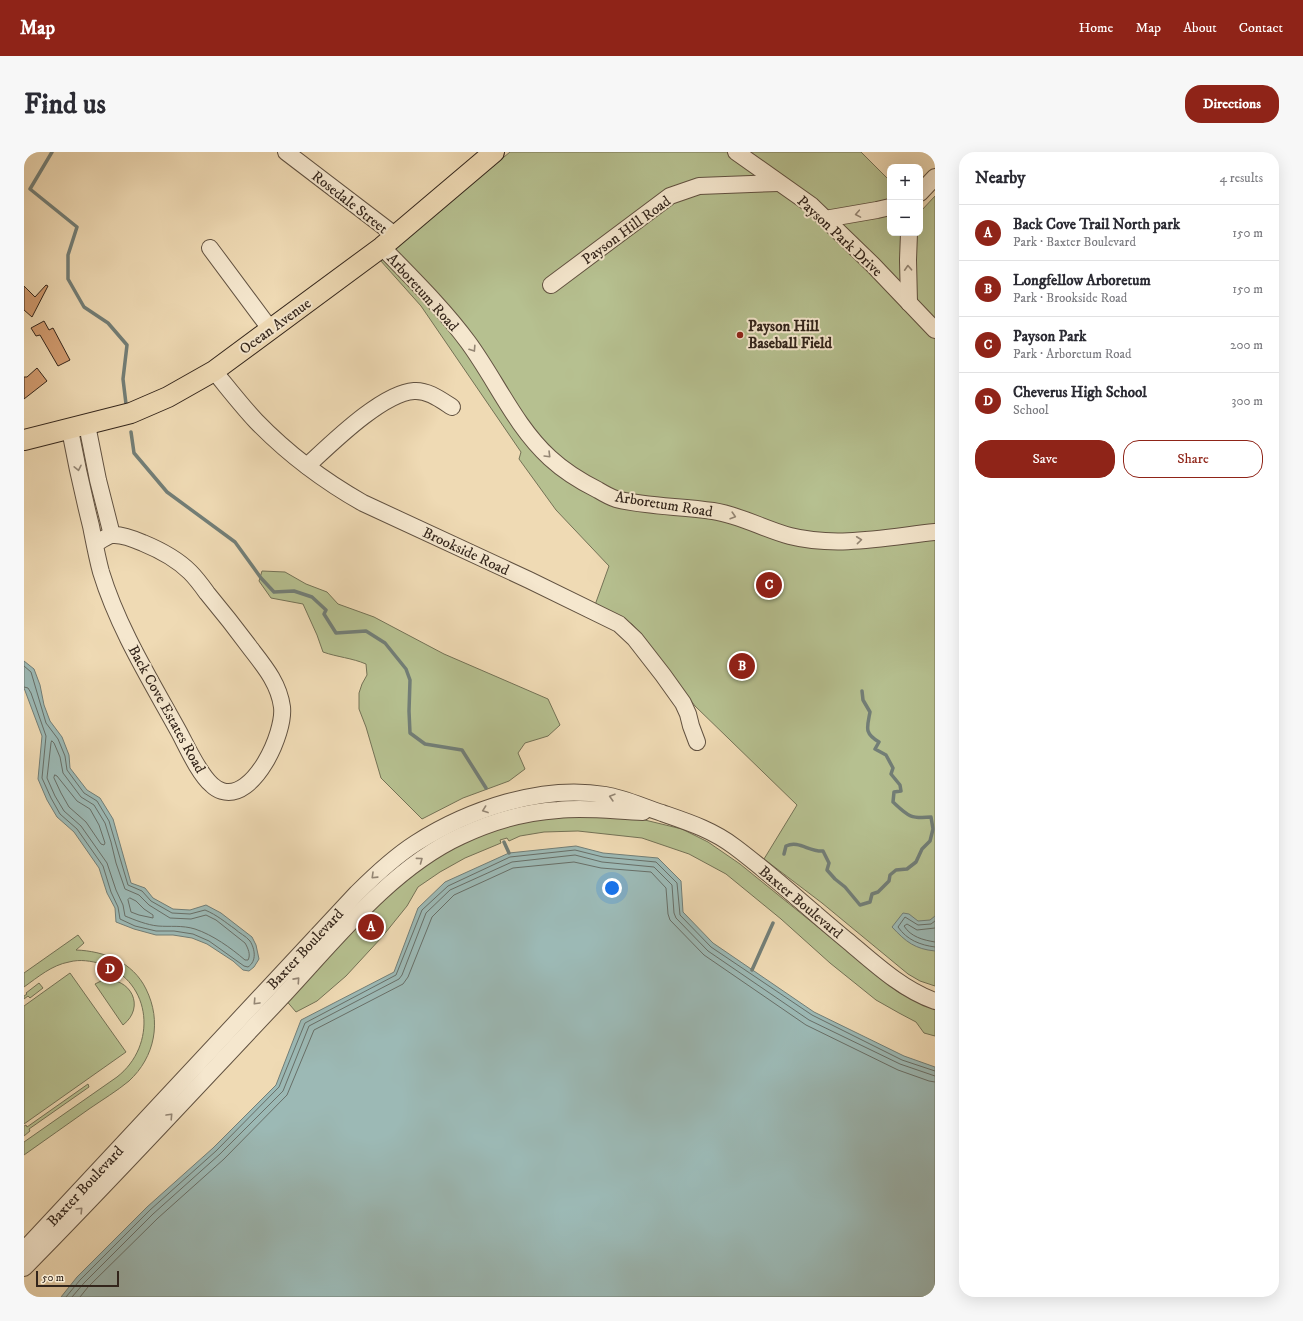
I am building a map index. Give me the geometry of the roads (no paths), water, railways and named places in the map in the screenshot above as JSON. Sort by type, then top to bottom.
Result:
[{"type":"main road","name":"Ocean Avenue","points":[[24,440],[121,417],[141,410],[168,397],[214,371],[389,241],[494,152]]},
{"type":"street","name":"Rosedale Street","points":[[286,152],[389,241]]},
{"type":"street","name":"Payson Park Drive","points":[[736,152],[810,205],[909,302],[935,330]]},
{"type":"street","points":[[923,190],[935,177]]},
{"type":"street","name":"Payson Hill Road","points":[[551,285],[670,196],[699,186],[778,183]]},
{"type":"street","points":[[825,219],[887,208]]},
{"type":"street","points":[[909,236],[909,302]]},
{"type":"street","name":"Arboretum Road","points":[[389,241],[468,342],[511,409],[534,440],[554,462],[582,482],[614,498],[650,505],[715,511],[785,534],[810,540],[849,541],[935,532]]},
{"type":"street","points":[[210,248],[271,330]]},
{"type":"street","name":"Brookside Road","points":[[214,371],[257,422],[286,449],[307,466],[346,493],[364,503],[620,624],[635,639],[683,703],[697,742]]},
{"type":"street","points":[[307,466],[335,440],[377,406],[395,396],[415,391],[434,395],[452,407]]},
{"type":"street","points":[[78,428],[98,480],[112,535],[95,544]]},
{"type":"street","name":"Back Cove Estates Road","points":[[78,428],[95,544],[101,571],[109,595],[129,640],[192,757],[212,786],[223,792],[234,792],[245,787],[261,768],[274,748],[282,723],[283,709],[275,683],[257,656],[190,572],[174,559],[155,548],[136,540],[112,535]]},
{"type":"street","name":"Baxter Boulevard","points":[[24,1250],[357,893],[381,870],[416,843],[442,827],[490,808],[518,799],[565,792],[585,792],[606,795],[702,827],[735,846],[866,957],[900,983],[922,996],[935,1001]]},
{"type":"street","name":"Baxter Boulevard","points":[[24,1268],[146,1142],[358,916],[406,870],[433,851],[461,836],[509,819],[558,810],[588,809],[662,813]]},
{"type":"water","points":[[24,661],[34,669],[50,721],[62,737],[69,755],[70,768],[87,790],[100,798],[113,819],[131,883],[145,888],[153,898],[173,909],[190,910],[206,905],[221,913],[252,937],[256,945],[259,959],[254,967],[249,971],[243,970],[233,961],[207,944],[192,938],[173,935],[156,935],[116,922],[115,908],[107,893],[99,868],[74,832],[57,817],[47,800],[38,779],[42,736],[24,688]]},
{"type":"water","points":[[576,846],[603,853],[658,858],[681,881],[683,912],[713,943],[814,1012],[904,1056],[935,1067],[935,1297],[61,1297],[77,1277],[147,1207],[213,1148],[276,1085],[301,1020],[394,972],[418,908],[445,882],[509,853]]},
{"type":"water","points":[[903,913],[909,914],[918,921],[930,920],[935,916],[935,951],[922,949],[911,944],[892,927]]},
{"type":"waterway","points":[[52,152],[30,189],[77,227],[68,255],[68,279],[84,307],[108,323],[127,345],[123,379],[126,404]]},
{"type":"waterway","points":[[131,432],[134,453],[167,492],[235,542],[261,578],[274,592],[294,591],[312,597],[326,610],[324,614],[336,633],[366,631],[385,643],[406,669],[410,680],[410,733],[425,744],[462,750],[486,788]]},
{"type":"waterway","points":[[784,854],[786,846],[795,844],[813,850],[823,851],[829,863],[827,870],[845,887],[860,905],[870,902],[872,894],[878,892],[889,881],[890,875],[896,870],[907,869],[916,862],[922,849],[930,841],[933,829],[931,817],[910,816],[902,811],[893,802],[894,792],[901,791],[900,785],[891,774],[893,768],[886,755],[875,749],[879,742],[869,733],[868,726],[870,712],[863,700],[862,691]]},
{"type":"waterway","points":[[504,842],[509,853]]},
{"type":"waterway","points":[[752,970],[773,923]]},
{"type":"place","name":"Payson Hill Baseball Field","points":[[740,335]]},
{"type":"place","name":"Payson Park","points":[[769,585]]},
{"type":"place","name":"Longfellow Arboretum","points":[[742,666]]},
{"type":"place","name":"Back Cove Trail North park","points":[[371,927]]},
{"type":"place","name":"Cheverus High School","points":[[110,969]]}]
